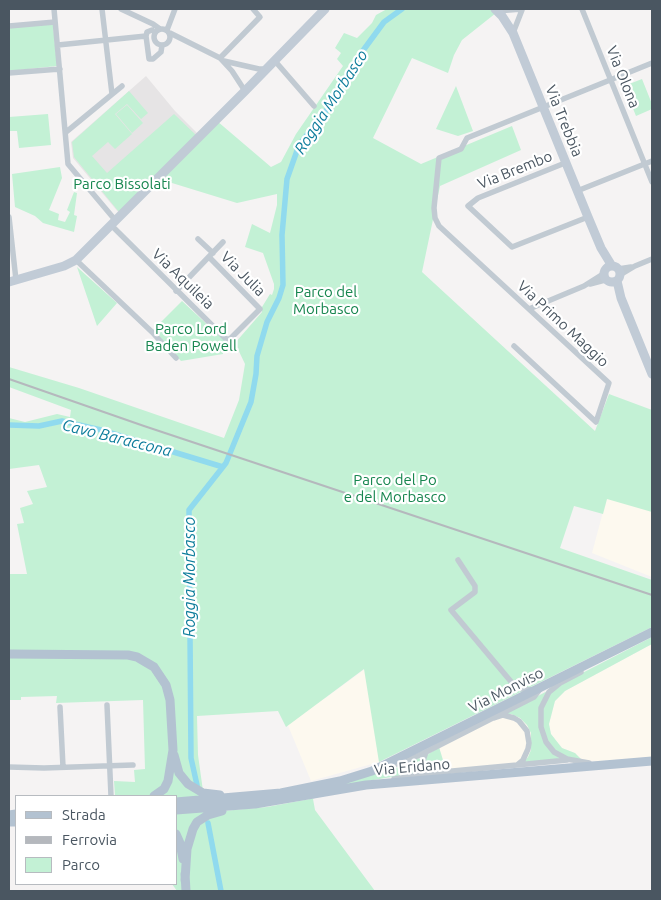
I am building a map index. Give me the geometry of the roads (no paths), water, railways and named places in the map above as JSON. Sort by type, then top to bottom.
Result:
[{"type":"main road","name":"Via Monviso","points":[[372,771],[652,632]]},
{"type":"main road","points":[[9,654],[128,655],[154,667],[166,685],[170,700],[173,750],[168,782],[155,795]]},
{"type":"main road","points":[[173,750],[180,773],[195,790],[203,793],[242,798]]},
{"type":"main road","name":"Via Eridano","points":[[178,810],[255,804],[337,789],[380,784],[652,761]]},
{"type":"main road","name":"Via Eridano","points":[[178,802],[242,798],[281,793],[340,781],[372,771]]},
{"type":"main road","points":[[186,891],[189,839],[198,822],[214,812],[255,804]]},
{"type":"main road","points":[[178,840],[182,851],[186,880]]},
{"type":"street","name":"Via Aquileia","points":[[54,9],[68,164],[113,223],[176,291],[226,339],[230,340],[260,309]]},
{"type":"street","points":[[102,9],[112,94]]},
{"type":"street","points":[[120,9],[144,20],[156,31]]},
{"type":"street","points":[[169,41],[168,32],[175,9]]},
{"type":"street","points":[[222,59],[260,17],[253,9]]},
{"type":"street","points":[[9,217],[12,281],[64,266],[76,260],[325,9]]},
{"type":"street","points":[[496,10],[522,9],[514,33]]},
{"type":"street","name":"Via Olona","points":[[582,9],[652,182]]},
{"type":"street","name":"Via Trebbia","points":[[496,10],[514,33],[652,374]]},
{"type":"street","points":[[9,26],[55,22]]},
{"type":"street","points":[[156,31],[155,41],[162,45]]},
{"type":"street","points":[[151,60],[149,59],[146,36],[147,32],[156,31],[168,32],[222,59],[259,69],[266,69]]},
{"type":"street","points":[[58,45],[146,36]]},
{"type":"street","points":[[162,45],[169,41],[181,39]]},
{"type":"street","points":[[146,64],[161,52],[162,45]]},
{"type":"street","points":[[222,59],[245,91]]},
{"type":"street","points":[[275,61],[314,106]]},
{"type":"street","points":[[543,107],[652,64]]},
{"type":"street","points":[[9,73],[60,69]]},
{"type":"street","points":[[66,132],[122,86]]},
{"type":"street","name":"Via Primo Maggio","points":[[514,346],[596,422],[609,383],[439,226],[435,218],[434,208],[439,158],[461,149],[467,138],[543,107]]},
{"type":"street","points":[[577,192],[652,161]]},
{"type":"street","name":"Via Brembo","points":[[565,163],[478,198],[468,206],[512,247],[588,217]]},
{"type":"street","name":"Via Julia","points":[[198,239],[260,309]]},
{"type":"street","points":[[176,291],[223,242]]},
{"type":"street","points":[[529,309],[652,259]]},
{"type":"street","points":[[76,260],[152,332],[176,358]]},
{"type":"street","points":[[458,560],[475,586],[475,592],[451,610],[513,684],[522,689],[539,689]]},
{"type":"street","points":[[569,760],[554,752],[546,742],[541,727],[541,708],[549,692],[554,687],[594,666],[612,652]]},
{"type":"street","points":[[509,704],[514,692],[513,684]]},
{"type":"street","points":[[383,767],[402,763],[494,718],[534,697],[539,689]]},
{"type":"street","points":[[108,705],[111,795]]},
{"type":"street","points":[[60,707],[63,767]]},
{"type":"street","points":[[494,718],[503,715],[514,718],[520,721],[527,731],[528,750],[523,760],[517,765]]},
{"type":"street","points":[[426,752],[423,764],[431,773]]},
{"type":"street","points":[[380,784],[395,779],[431,773],[569,760],[610,765]]},
{"type":"street","points":[[9,767],[133,765]]},
{"type":"waterway","name":"Roggia Morbasco","points":[[197,785],[191,758],[189,510],[226,463],[251,402],[257,356],[267,322],[283,285],[282,235],[287,179],[299,145],[329,107],[359,56],[384,22],[402,9]]},
{"type":"waterway","name":"Cavo Baraccona","points":[[9,425],[39,426],[62,421],[101,430],[223,467]]},
{"type":"waterway","name":"Roggia Morbasco","points":[[208,823],[221,891]]},
{"type":"railway","points":[[9,379],[144,426],[652,595]]},
{"type":"park label","name":"Parco Bissolati","points":[[122,184]]},
{"type":"park label","name":"Parco del Morbasco","points":[[326,300]]},
{"type":"park label","name":"Parco Lord Baden Powell","points":[[191,338]]},
{"type":"park label","name":"Parco del Po e del Morbasco","points":[[395,488]]}]
